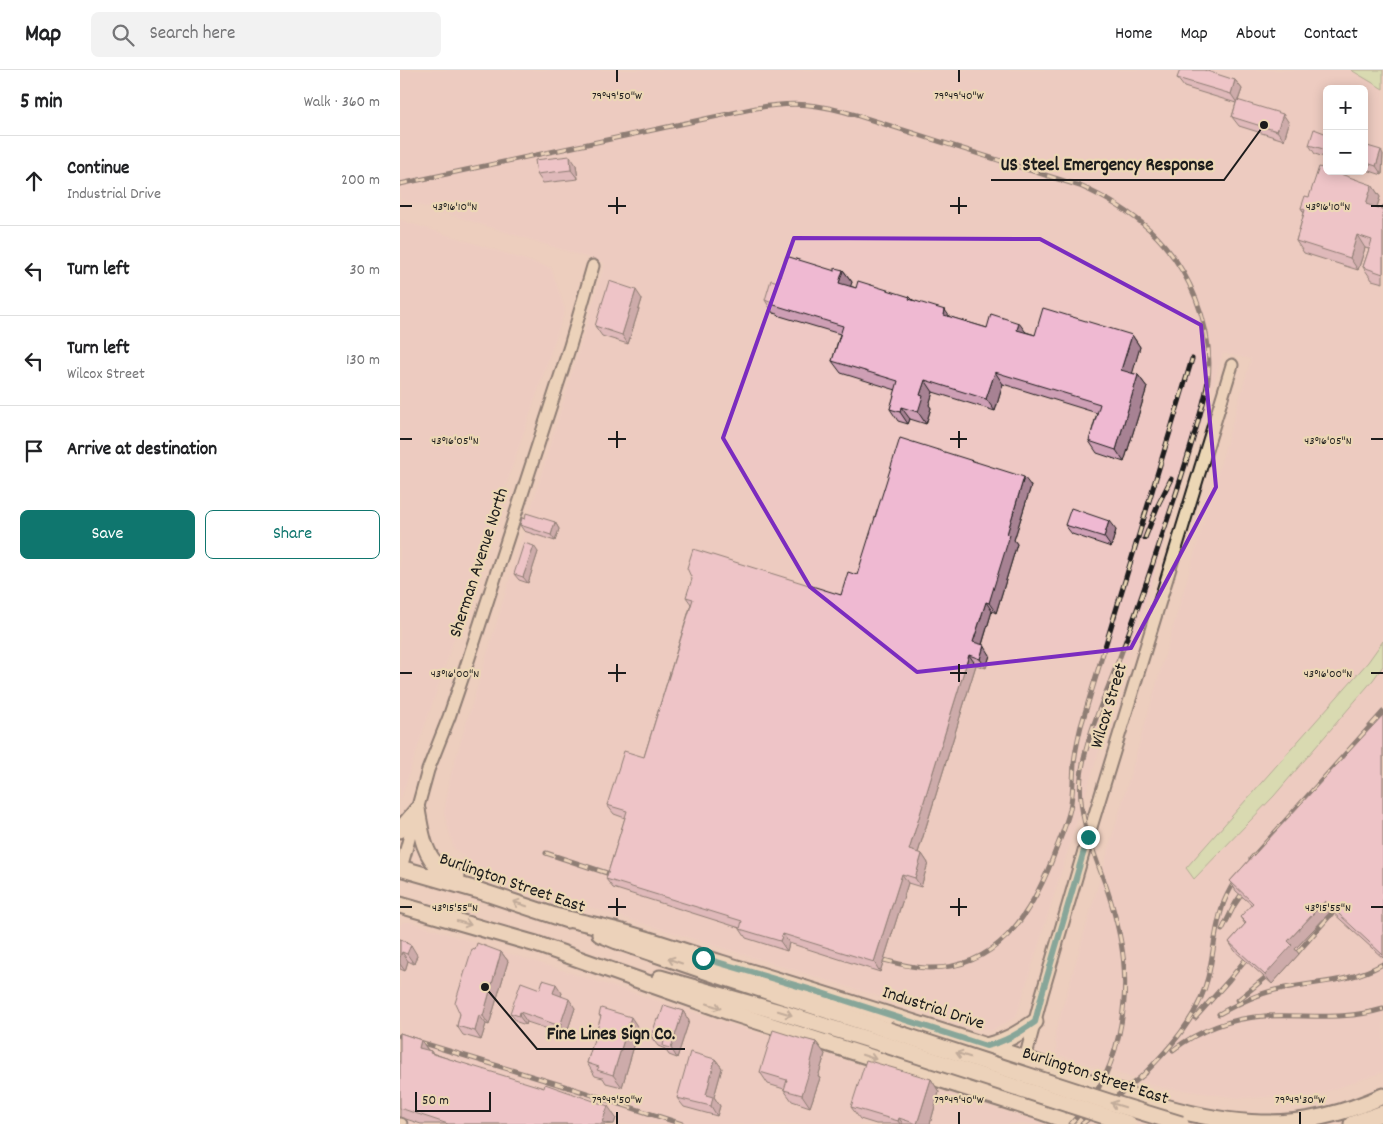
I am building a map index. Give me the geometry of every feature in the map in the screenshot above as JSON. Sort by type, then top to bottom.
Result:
[{"type":"main road","points":[[400,830],[416,810]]},
{"type":"main road","points":[[416,810],[423,842],[429,855],[440,868],[480,891]]},
{"type":"main road","name":"Burlington Street East","points":[[400,869],[480,891],[559,917],[617,941],[717,975],[1130,1124]]},
{"type":"main road","name":"Burlington Street East","points":[[400,905],[536,944],[732,1013],[1076,1124]]},
{"type":"main road","name":"Industrial Drive","points":[[559,917],[622,932],[822,993],[986,1046],[1143,1100],[1200,1115],[1262,1123],[1302,1120],[1357,1107],[1383,1096]]},
{"type":"main road","name":"Burlington Street East","points":[[536,944],[555,947],[738,1000],[885,1037],[1181,1124]]},
{"type":"main road","points":[[986,1046],[1015,1036],[1035,1022]]},
{"type":"main road","points":[[971,1089],[988,1086],[1009,1076],[1025,1059]]},
{"type":"main road","points":[[1025,1059],[1030,1083],[1038,1101],[1048,1114]]},
{"type":"main road","points":[[1352,1124],[1383,1113]]},
{"type":"street","name":"Sherman Avenue North","points":[[400,869],[428,770],[464,672],[570,346],[593,266]]},
{"type":"street","name":"Wilcox Street","points":[[1025,1059],[1088,837],[1232,365]]},
{"type":"highlighted area","points":[[794,238],[1040,239],[1201,325],[1216,487],[1131,648],[917,672],[810,587],[723,438]]},
{"type":"shaded area","points":[[400,70],[1383,70],[1383,1072],[1317,1095],[1239,1098],[1161,1087],[1057,1054],[1055,1034],[1251,359],[1223,353],[1016,1017],[991,1031],[480,873],[454,848],[444,813],[451,774],[605,263],[400,199]]},
{"type":"shaded area","points":[[400,220],[551,268],[565,310],[400,801]]},
{"type":"shaded area","points":[[404,922],[410,922],[1045,1124],[400,1124],[400,925]]},
{"type":"green space","points":[[1351,70],[1383,70],[1383,89]]},
{"type":"green space","points":[[1383,641],[1383,666],[1373,680],[1274,796],[1194,879],[1186,868],[1368,662]]},
{"type":"building","points":[[1180,70],[1204,70],[1235,80],[1231,94],[1177,78]]},
{"type":"building","points":[[1237,100],[1283,114],[1277,131],[1232,117]]},
{"type":"building","points":[[1314,129],[1323,132],[1323,149],[1309,145]]},
{"type":"building","points":[[1368,146],[1381,150],[1376,166],[1368,163]]},
{"type":"building","points":[[570,156],[571,170],[537,174],[535,160]]},
{"type":"building","points":[[1319,167],[1323,168],[1323,175],[1343,175],[1372,185],[1366,204],[1382,209],[1383,205],[1383,274],[1363,267],[1372,240],[1357,235],[1350,258],[1296,241],[1305,210],[1301,208],[1305,196],[1309,197]]},
{"type":"building","points":[[786,256],[835,271],[835,268],[843,270],[839,283],[856,288],[858,281],[910,297],[909,299],[945,310],[944,315],[987,328],[991,314],[1019,323],[1017,330],[1035,335],[1043,308],[1132,335],[1121,370],[1138,375],[1116,450],[1089,441],[1100,404],[995,372],[986,399],[925,380],[920,395],[923,396],[918,412],[901,407],[900,412],[890,409],[898,381],[832,361],[843,326],[771,304],[765,300],[771,280],[778,282]]},
{"type":"building","points":[[609,281],[636,290],[622,335],[595,326]]},
{"type":"building","points":[[900,438],[1024,477],[1007,534],[1010,535],[989,603],[986,602],[973,642],[984,645],[980,659],[969,655],[909,850],[922,854],[915,878],[902,874],[874,962],[783,934],[780,941],[740,929],[742,921],[606,879],[627,811],[607,805],[624,751],[644,757],[693,599],[686,597],[692,579],[687,568],[693,549],[841,595],[848,572],[857,575]]},
{"type":"building","points":[[1071,508],[1109,521],[1104,537],[1065,525]]},
{"type":"building","points":[[526,513],[555,522],[551,535],[520,525],[522,518],[525,519]]},
{"type":"building","points":[[524,543],[534,546],[523,577],[514,574]]},
{"type":"building","points":[[1383,715],[1383,955],[1325,901],[1288,941],[1292,945],[1265,975],[1229,942],[1246,923],[1240,917],[1253,903],[1230,881]]},
{"type":"building","points":[[400,939],[411,945],[407,954],[402,952],[400,957]]},
{"type":"building","points":[[477,943],[501,952],[483,1016],[479,1015],[475,1031],[457,1026],[460,1014],[455,1003],[472,949],[475,950]]},
{"type":"building","points":[[543,980],[556,984],[553,993],[569,999],[560,1026],[520,1012],[519,1016],[510,1013],[521,982],[540,989]]},
{"type":"building","points":[[664,1005],[683,1011],[671,1048],[663,1046],[664,1041],[651,1037]]},
{"type":"building","points":[[601,1008],[631,1017],[613,1075],[597,1070],[599,1067],[587,1063],[601,1016],[599,1015]]},
{"type":"building","points":[[773,1030],[816,1042],[802,1095],[784,1090],[787,1080],[760,1072]]},
{"type":"building","points":[[400,1033],[421,1040],[419,1048],[431,1051],[430,1053],[544,1088],[545,1084],[608,1106],[602,1122],[611,1124],[448,1124],[400,1108]]},
{"type":"building","points":[[690,1052],[715,1059],[706,1095],[713,1097],[711,1106],[677,1098]]},
{"type":"building","points":[[866,1060],[931,1079],[917,1124],[899,1118],[898,1121],[851,1107]]},
{"type":"railway","points":[[400,184],[756,108],[795,104],[818,106],[856,115],[1080,186],[1116,205],[1142,223],[1164,245],[1176,261],[1187,279],[1203,319],[1209,360],[1208,380],[1202,408],[1174,500],[1133,622],[1096,718],[1083,761],[1080,790],[1081,805],[1091,846],[1117,923],[1125,977],[1123,1014],[1109,1068],[1093,1097],[1071,1124]]},
{"type":"railway","points":[[884,960],[912,967],[929,968],[953,966],[973,959],[992,949],[1007,935],[1033,901],[1052,860],[1068,816],[1072,798],[1075,754],[1081,726],[1192,359]]},
{"type":"railway","points":[[1145,538],[1171,479]]},
{"type":"railway","points":[[1251,859],[1383,712]]},
{"type":"railway","points":[[546,853],[616,876]]},
{"type":"railway","points":[[1141,1077],[1182,1032],[1197,1006],[1208,977],[1221,911],[1227,895],[1240,873]]},
{"type":"railway","points":[[1222,930],[1241,895]]},
{"type":"railway","points":[[1297,953],[1333,912]]},
{"type":"railway","points":[[1195,1018],[1245,960]]},
{"type":"railway","points":[[1219,1014],[1246,1000],[1268,992],[1343,979],[1383,964]]},
{"type":"railway","points":[[1238,1000],[1265,978]]},
{"type":"railway","points":[[1173,1050],[1205,1031],[1240,1019],[1265,1016],[1353,1015],[1383,1009]]},
{"type":"railway","points":[[400,1036],[682,1124]]},
{"type":"railway","points":[[1082,1124],[1146,1073]]},
{"type":"place","name":"US Steel Emergency Response","points":[[1264,125]]},
{"type":"place","name":"Fine Lines Sign Co.","points":[[485,987]]},
{"type":"route","points":[[703,958],[822,993],[986,1046],[996,1044],[1015,1036],[1035,1022],[1088,837]]}]
